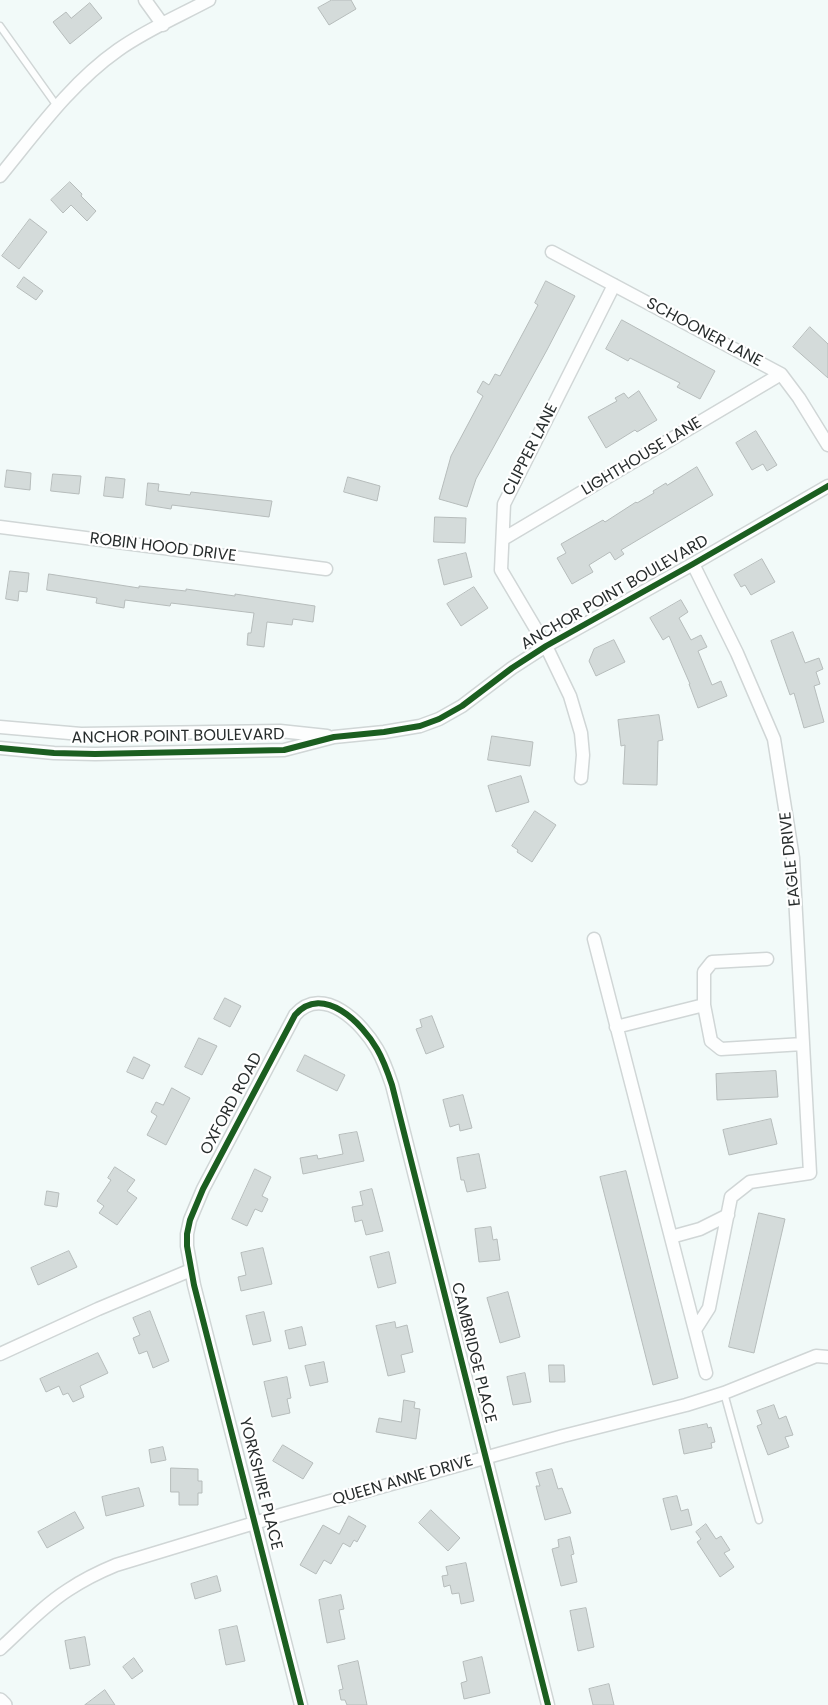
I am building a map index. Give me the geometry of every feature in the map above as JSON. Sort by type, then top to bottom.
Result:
[{"type":"street","points":[[145,0],[163,25]]},
{"type":"street","points":[[0,176],[57,106],[91,71],[118,50],[209,0]]},
{"type":"street","name":"SCHOONER LANE","points":[[552,252],[781,374],[799,398],[828,445]]},
{"type":"street","name":"CLIPPER LANE","points":[[581,778],[583,755],[581,733],[570,696],[546,646],[501,570],[504,504],[614,285]]},
{"type":"street","name":"LIGHTHOUSE LANE","points":[[502,539],[781,374]]},
{"type":"street","name":"ANCHOR POINT BOULEVARD","points":[[0,748],[54,753],[95,754],[284,750],[334,737],[420,726],[439,719],[462,706],[512,668],[546,646],[828,486]]},
{"type":"street","name":"ROBIN HOOD DRIVE","points":[[0,527],[326,568]]},
{"type":"street","name":"EAGLE DRIVE","points":[[693,564],[737,653],[774,739],[794,858],[810,1173],[750,1182],[732,1197],[728,1215]]},
{"type":"street","name":"ANCHOR POINT BOULEVARD","points":[[0,727],[96,734],[280,731],[334,737]]},
{"type":"street","points":[[594,939],[706,1373]]},
{"type":"street","points":[[767,958],[712,962],[704,972],[704,1005],[711,1041],[721,1049],[803,1044]]},
{"type":"street","name":"OXFORD ROAD","points":[[191,1270],[186,1246],[187,1234],[190,1220],[202,1189],[295,1015],[300,1009],[311,1004],[321,1003],[337,1007],[352,1018]]},
{"type":"street","points":[[616,1028],[704,1005]]},
{"type":"street","name":"CAMBRIDGE PLACE","points":[[352,1018],[377,1048],[392,1085],[548,1705]]},
{"type":"street","points":[[671,1237],[700,1229],[728,1215]]},
{"type":"street","points":[[695,1330],[709,1308],[728,1215]]},
{"type":"street","points":[[0,1354],[98,1309],[191,1270]]},
{"type":"street","name":"YORKSHIRE PLACE","points":[[191,1270],[301,1705]]},
{"type":"street","name":"QUEEN ANNE DRIVE","points":[[0,1649],[55,1599],[91,1576],[116,1565],[255,1523],[562,1436],[686,1405],[724,1393],[816,1356],[828,1357]]},
{"type":"street","points":[[0,1701],[4,1705]]},
{"type":"lane","points":[[0,26],[57,106]]},
{"type":"lane","points":[[724,1393],[759,1520]]},
{"type":"building","points":[[332,0],[351,0],[356,9],[329,25],[318,8]]},
{"type":"building","points":[[90,3],[102,18],[70,44],[53,22],[66,12],[71,18]]},
{"type":"building","points":[[70,182],[96,211],[87,221],[71,205],[63,213],[51,200]]},
{"type":"building","points":[[30,219],[47,232],[19,269],[2,256]]},
{"type":"building","points":[[24,277],[43,291],[36,300],[17,287]]},
{"type":"building","points":[[546,281],[575,296],[476,479],[467,507],[439,499],[451,456],[483,396],[477,392],[483,381],[489,385],[495,374],[500,376],[538,305],[535,303]]},
{"type":"building","points":[[622,320],[715,371],[700,399],[677,387],[680,383],[630,358],[628,361],[606,349]]},
{"type":"building","points":[[810,327],[828,344],[828,378],[793,347]]},
{"type":"building","points":[[639,391],[657,420],[637,432],[635,430],[606,448],[588,417],[617,401],[615,398],[624,393],[628,398]]},
{"type":"building","points":[[756,431],[777,465],[767,471],[763,464],[752,470],[736,443]]},
{"type":"building","points":[[697,467],[713,495],[621,550],[624,554],[615,560],[610,552],[589,565],[593,572],[572,584],[557,558],[566,553],[561,544],[603,520],[605,522],[654,493],[653,491],[666,483],[667,485]]},
{"type":"building","points":[[7,470],[31,473],[30,490],[5,487]]},
{"type":"building","points":[[53,474],[81,476],[79,494],[51,491]]},
{"type":"building","points":[[106,477],[125,479],[123,498],[104,496]]},
{"type":"building","points":[[348,477],[380,486],[377,501],[344,492]]},
{"type":"building","points":[[148,483],[159,484],[158,491],[190,495],[191,492],[272,501],[269,517],[172,505],[171,509],[146,505]]},
{"type":"building","points":[[435,517],[466,518],[465,543],[434,542]]},
{"type":"building","points":[[466,553],[472,577],[444,585],[438,560]]},
{"type":"building","points":[[762,559],[775,582],[751,595],[745,585],[741,587],[734,575]]},
{"type":"building","points":[[10,571],[29,573],[27,592],[19,591],[18,601],[6,599]]},
{"type":"building","points":[[49,574],[139,588],[139,586],[186,591],[186,589],[235,596],[235,594],[315,606],[313,622],[293,619],[292,625],[267,622],[264,647],[247,645],[248,633],[251,633],[254,613],[171,603],[170,606],[125,600],[124,608],[96,603],[97,598],[47,590]]},
{"type":"building","points":[[474,587],[488,608],[461,626],[447,604]]},
{"type":"building","points":[[681,600],[688,612],[679,618],[691,640],[701,635],[707,647],[698,651],[712,685],[721,681],[727,696],[698,708],[690,684],[669,636],[663,640],[650,618]]},
{"type":"building","points":[[793,632],[805,663],[819,658],[823,669],[816,672],[820,684],[814,686],[824,722],[804,728],[794,693],[790,695],[771,641]]},
{"type":"building","points":[[614,640],[625,662],[596,676],[589,661],[594,649]]},
{"type":"building","points":[[659,715],[663,740],[658,741],[657,785],[623,784],[625,745],[621,746],[618,720]]},
{"type":"building","points":[[492,736],[533,742],[530,766],[488,760]]},
{"type":"building","points":[[521,776],[529,802],[496,812],[488,786]]},
{"type":"building","points":[[535,811],[556,825],[532,862],[517,852],[518,850],[512,846]]},
{"type":"building","points":[[225,998],[241,1006],[230,1027],[214,1019]]},
{"type":"building","points":[[432,1016],[444,1047],[426,1054],[416,1029],[422,1027],[420,1020]]},
{"type":"building","points":[[199,1038],[217,1046],[202,1075],[185,1067]]},
{"type":"building","points":[[305,1055],[345,1075],[337,1091],[297,1071]]},
{"type":"building","points":[[134,1057],[150,1065],[143,1079],[127,1072]]},
{"type":"building","points":[[776,1071],[778,1097],[717,1100],[716,1074]]},
{"type":"building","points":[[172,1088],[190,1098],[166,1145],[147,1135],[157,1116],[151,1112],[156,1102],[163,1105]]},
{"type":"building","points":[[463,1095],[472,1128],[460,1131],[459,1124],[450,1127],[443,1100]]},
{"type":"building","points":[[771,1119],[777,1144],[729,1155],[723,1130]]},
{"type":"building","points":[[357,1132],[364,1161],[303,1174],[300,1158],[317,1155],[318,1159],[343,1154],[339,1135]]},
{"type":"building","points":[[479,1154],[486,1188],[467,1192],[464,1180],[461,1180],[457,1158]]},
{"type":"building","points":[[115,1167],[135,1180],[127,1191],[137,1198],[117,1225],[99,1213],[104,1206],[97,1201],[111,1180],[108,1178]]},
{"type":"building","points":[[255,1169],[271,1177],[262,1196],[268,1199],[262,1212],[255,1209],[247,1226],[232,1219]]},
{"type":"building","points":[[626,1171],[678,1378],[653,1385],[600,1177]]},
{"type":"building","points":[[372,1189],[383,1231],[366,1235],[362,1220],[355,1222],[352,1207],[363,1205],[360,1192]]},
{"type":"building","points":[[47,1191],[59,1193],[57,1207],[45,1205]]},
{"type":"building","points":[[759,1213],[785,1219],[754,1353],[729,1347]]},
{"type":"building","points":[[491,1227],[493,1240],[497,1239],[500,1260],[479,1262],[475,1229]]},
{"type":"building","points":[[263,1248],[272,1284],[241,1291],[238,1277],[246,1275],[241,1253]]},
{"type":"building","points":[[69,1251],[77,1267],[38,1285],[31,1268]]},
{"type":"building","points":[[389,1252],[396,1283],[378,1288],[370,1257]]},
{"type":"building","points":[[508,1292],[520,1337],[500,1343],[487,1298]]},
{"type":"building","points":[[150,1311],[169,1361],[153,1368],[147,1351],[139,1354],[133,1338],[140,1335],[133,1318]]},
{"type":"building","points":[[264,1312],[271,1341],[253,1345],[246,1316]]},
{"type":"building","points":[[395,1322],[396,1328],[407,1325],[413,1352],[401,1355],[405,1372],[388,1376],[376,1326]]},
{"type":"building","points":[[302,1327],[306,1345],[289,1349],[285,1331]]},
{"type":"building","points":[[98,1353],[108,1373],[80,1386],[84,1397],[73,1402],[68,1393],[63,1395],[59,1386],[46,1392],[40,1379]]},
{"type":"building","points":[[324,1362],[328,1382],[310,1386],[305,1366]]},
{"type":"building","points":[[549,1365],[564,1365],[565,1382],[550,1382]]},
{"type":"building","points":[[525,1373],[531,1402],[513,1405],[507,1377]]},
{"type":"building","points":[[287,1377],[291,1398],[287,1399],[290,1413],[272,1417],[264,1382]]},
{"type":"building","points":[[404,1400],[415,1402],[414,1408],[420,1409],[416,1439],[376,1432],[379,1418],[401,1422]]},
{"type":"building","points":[[774,1405],[779,1419],[786,1416],[793,1435],[785,1437],[789,1447],[768,1455],[757,1426],[762,1424],[757,1411]]},
{"type":"building","points":[[707,1424],[708,1428],[711,1427],[715,1442],[711,1443],[712,1448],[684,1454],[679,1430]]},
{"type":"building","points":[[283,1445],[313,1463],[303,1479],[273,1461]]},
{"type":"building","points":[[163,1447],[166,1460],[151,1463],[149,1450]]},
{"type":"building","points":[[171,1468],[198,1469],[198,1481],[202,1481],[202,1493],[198,1493],[198,1505],[179,1505],[179,1492],[171,1492]]},
{"type":"building","points":[[552,1469],[558,1489],[562,1488],[571,1513],[545,1520],[536,1486],[540,1486],[536,1473]]},
{"type":"building","points":[[139,1488],[144,1506],[106,1516],[102,1497]]},
{"type":"building","points":[[677,1496],[681,1511],[688,1509],[692,1525],[671,1530],[663,1499]]},
{"type":"building","points":[[431,1510],[460,1538],[448,1551],[419,1523]]},
{"type":"building","points":[[75,1512],[84,1528],[47,1548],[38,1532]]},
{"type":"building","points":[[349,1516],[366,1526],[357,1542],[354,1540],[350,1547],[343,1543],[331,1564],[324,1560],[316,1574],[300,1565],[323,1525],[339,1534]]},
{"type":"building","points":[[706,1524],[716,1539],[721,1536],[730,1550],[724,1553],[734,1567],[720,1577],[697,1542],[701,1539],[696,1532]]},
{"type":"building","points":[[570,1537],[574,1554],[571,1555],[577,1582],[561,1586],[552,1549],[559,1547],[558,1540]]},
{"type":"building","points":[[466,1563],[474,1601],[461,1604],[459,1593],[452,1594],[450,1585],[444,1587],[442,1576],[448,1575],[446,1567]]},
{"type":"building","points":[[217,1576],[221,1591],[195,1599],[191,1584]]},
{"type":"building","points":[[341,1595],[344,1609],[339,1610],[345,1639],[327,1643],[319,1600]]},
{"type":"building","points":[[586,1608],[594,1647],[578,1651],[570,1611]]},
{"type":"building","points":[[237,1626],[245,1661],[226,1665],[219,1630]]},
{"type":"building","points":[[85,1637],[90,1665],[70,1669],[65,1641]]},
{"type":"building","points":[[482,1657],[490,1693],[464,1699],[461,1683],[467,1681],[463,1662]]},
{"type":"building","points":[[134,1658],[143,1671],[132,1679],[123,1667]]},
{"type":"building","points":[[358,1661],[367,1705],[347,1705],[345,1700],[341,1700],[339,1690],[343,1689],[338,1666]]},
{"type":"building","points":[[609,1684],[614,1705],[593,1705],[589,1689]]},
{"type":"building","points":[[105,1690],[115,1705],[85,1705]]},
{"type":"cycle path","points":[[0,748],[54,753],[95,754],[284,750],[334,737],[420,726],[439,719],[462,706],[512,668],[546,646],[828,486]]},
{"type":"cycle path","points":[[301,1705],[194,1285],[187,1246],[187,1234],[190,1220],[203,1189],[295,1015],[306,1006],[318,1003],[330,1005],[341,1011],[362,1029],[371,1039],[386,1067],[392,1085],[548,1705]]}]
